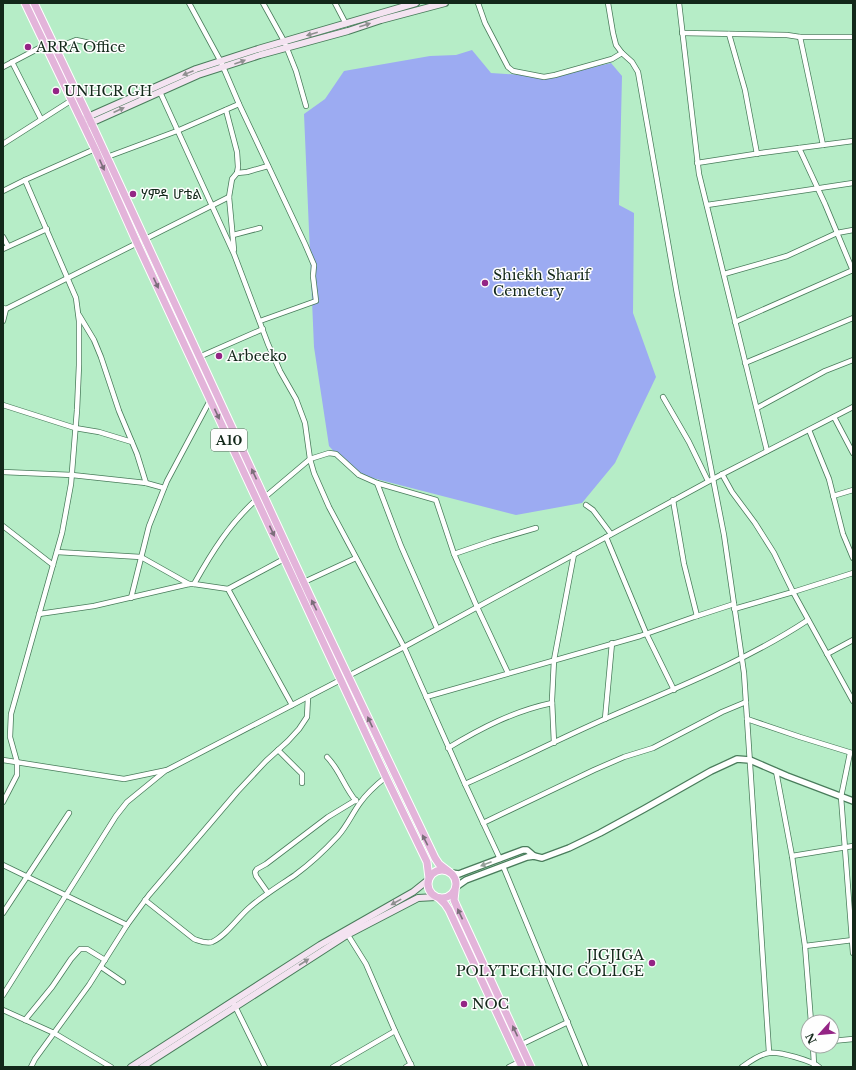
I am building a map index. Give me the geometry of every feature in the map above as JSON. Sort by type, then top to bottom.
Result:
[{"type":"highway","name":"A10","points":[[26,3],[284,559],[427,862],[428,890],[446,904],[514,1048],[523,1062],[531,1067]]},
{"type":"highway","name":"A10","points":[[34,3],[90,119],[215,392],[435,858],[439,864],[450,872],[455,878],[454,900],[521,1045],[523,1062]]},
{"type":"highway","points":[[428,879],[438,870],[450,872]]},
{"type":"highway","points":[[437,898],[448,897],[455,889]]},
{"type":"main road","points":[[90,119],[160,92],[198,75],[260,55],[285,44],[416,3]]},
{"type":"main road","points":[[82,123],[171,79],[196,69],[285,44],[445,3]]},
{"type":"main road","points":[[142,1067],[234,1005],[413,892],[428,879]]},
{"type":"main road","points":[[346,933],[418,898],[437,898]]},
{"type":"main road","points":[[131,1067],[234,1005]]},
{"type":"street","points":[[189,3],[223,68],[238,104],[300,232],[314,265],[313,276],[317,299],[260,321]]},
{"type":"street","points":[[263,3],[285,44],[296,71],[306,106]]},
{"type":"street","points":[[335,3],[346,24]]},
{"type":"street","points":[[478,3],[485,23],[508,67],[512,71],[544,77],[612,59],[622,53]]},
{"type":"street","points":[[608,3],[616,45],[632,62],[638,72],[677,294],[724,535],[742,658],[746,702],[769,1052]]},
{"type":"street","points":[[679,3],[699,174],[767,451]]},
{"type":"street","points":[[682,33],[788,35],[800,37],[853,37]]},
{"type":"street","points":[[729,34],[745,90],[757,154]]},
{"type":"street","points":[[800,37],[823,145]]},
{"type":"street","points":[[56,48],[76,40],[98,44]]},
{"type":"street","points":[[3,67],[46,45]]},
{"type":"street","points":[[12,62],[41,119]]},
{"type":"street","points":[[160,92],[234,254],[280,371],[296,399],[305,423],[310,459],[314,473],[329,507],[404,647],[464,784],[500,859]]},
{"type":"street","points":[[3,144],[72,100]]},
{"type":"street","points":[[107,157],[177,131],[238,104]]},
{"type":"street","points":[[226,110],[237,152],[238,167],[232,179],[229,197],[234,254]]},
{"type":"street","points":[[697,163],[853,141]]},
{"type":"street","points":[[735,322],[853,270],[799,148]]},
{"type":"street","points":[[3,191],[95,149]]},
{"type":"street","points":[[236,173],[247,172],[268,166]]},
{"type":"street","points":[[3,802],[17,775],[17,762],[10,737],[10,714],[62,533],[72,475],[79,365],[78,313],[76,298],[25,180]]},
{"type":"street","points":[[707,205],[853,183]]},
{"type":"street","points":[[3,321],[4,309],[212,204],[229,197]]},
{"type":"street","points":[[233,235],[260,228]]},
{"type":"street","points":[[3,237],[5,248],[47,229]]},
{"type":"street","points":[[724,274],[787,256],[837,232],[853,230]]},
{"type":"street","points":[[78,313],[102,357],[119,411],[132,442],[146,483]]},
{"type":"street","points":[[745,363],[853,318]]},
{"type":"street","points":[[199,357],[263,329]]},
{"type":"street","points":[[757,408],[825,371],[853,360]]},
{"type":"street","points":[[131,598],[149,526],[164,488],[215,392]]},
{"type":"street","points":[[663,397],[708,481]]},
{"type":"street","points":[[3,405],[76,428],[99,432],[132,442]]},
{"type":"street","points":[[3,995],[116,816],[127,802],[167,770],[308,697],[348,674],[404,647],[713,478],[853,407]]},
{"type":"street","points":[[834,417],[853,453]]},
{"type":"street","points":[[809,430],[828,478],[843,534],[853,558]]},
{"type":"street","points":[[265,497],[310,459],[329,453],[336,454],[359,475],[377,483],[436,500],[454,554],[508,673]]},
{"type":"street","points":[[3,472],[72,475],[146,483],[164,488]]},
{"type":"street","points":[[722,474],[732,492],[774,553],[793,592],[853,701]]},
{"type":"street","points":[[377,483],[401,546],[438,628]]},
{"type":"street","points":[[833,496],[853,490]]},
{"type":"street","points":[[39,614],[94,606],[191,584],[211,552],[228,529],[257,499]]},
{"type":"street","points":[[673,500],[684,564],[697,616]]},
{"type":"street","points":[[586,505],[593,510],[608,536],[646,633],[674,690]]},
{"type":"street","points":[[3,526],[53,565]]},
{"type":"street","points":[[454,554],[536,528]]},
{"type":"street","points":[[57,552],[141,557],[191,584],[228,589],[284,559]]},
{"type":"street","points":[[554,743],[552,704],[554,660],[574,554]]},
{"type":"street","points":[[304,582],[356,558]]},
{"type":"street","points":[[426,698],[646,633],[697,616],[793,592],[853,573]]},
{"type":"street","points":[[228,589],[292,705]]},
{"type":"street","points":[[464,784],[742,658],[780,638],[808,620]]},
{"type":"street","points":[[827,654],[853,640]]},
{"type":"street","points":[[605,719],[612,643]]},
{"type":"street","points":[[31,1067],[35,1059],[89,985],[127,925],[145,900],[237,792],[299,729],[307,717],[308,697]]},
{"type":"street","points":[[483,823],[594,770],[653,748],[722,712],[746,702]]},
{"type":"street","points":[[448,748],[476,731],[513,714],[532,707],[552,704]]},
{"type":"street","points":[[747,719],[852,753],[841,797],[853,953]]},
{"type":"street","points":[[278,750],[302,774],[302,783]]},
{"type":"street","points":[[327,757],[335,765],[350,793],[357,802]]},
{"type":"street","points":[[3,760],[124,779],[167,770]]},
{"type":"street","points":[[455,889],[466,880],[527,857],[534,856],[542,858],[569,848],[638,813],[710,771],[737,760],[750,760],[853,801]]},
{"type":"street","points":[[776,771],[792,856],[806,946],[810,1014]]},
{"type":"street","points":[[268,893],[256,876],[255,872],[257,869],[266,864],[328,817],[357,802],[386,777]]},
{"type":"street","points":[[145,900],[194,939],[211,943],[220,937],[249,908],[296,874],[338,835],[350,821],[357,802]]},
{"type":"street","points":[[3,913],[69,813]]},
{"type":"street","points":[[792,856],[853,846]]},
{"type":"street","points":[[450,872],[459,874],[527,850],[534,856]]},
{"type":"street","points":[[3,865],[127,925]]},
{"type":"street","points":[[503,866],[586,1067]]},
{"type":"street","points":[[346,933],[366,964],[411,1065],[406,1067]]},
{"type":"street","points":[[806,946],[852,940]]},
{"type":"street","points":[[25,1020],[80,949],[87,949],[105,960]]},
{"type":"street","points":[[101,967],[123,982]]},
{"type":"street","points":[[234,1005],[265,1067]]},
{"type":"street","points":[[3,1010],[54,1033],[110,1067]]},
{"type":"street","points":[[514,1048],[568,1022]]},
{"type":"street","points":[[333,1067],[395,1031]]},
{"type":"street","points":[[840,1040],[853,1039]]},
{"type":"street","points":[[742,1067],[769,1052],[791,1056],[820,1067]]},
{"type":"street","points":[[813,1054],[814,1066]]},
{"type":"street","points":[[509,1067],[523,1062]]},
{"type":"shaded area","points":[[472,50],[491,73],[552,77],[611,63],[622,76],[619,205],[634,213],[633,313],[656,377],[615,463],[582,503],[516,515],[353,473],[329,446],[314,347],[304,114],[325,99],[344,71],[430,56],[456,55]]},
{"type":"place","name":"ARRA Office","points":[[28,47]]},
{"type":"place","name":"UNHCR GH","points":[[56,91]]},
{"type":"place","name":"ሃምዳ ሆቴል","points":[[133,194]]},
{"type":"place","name":"Shiekh Sharif Cemetery","points":[[485,283]]},
{"type":"place","name":"Arbeeko","points":[[219,356]]},
{"type":"place","name":"JIGJIGA POLYTECHNIC COLLGE","points":[[652,963]]},
{"type":"place","name":"NOC","points":[[464,1004]]}]
